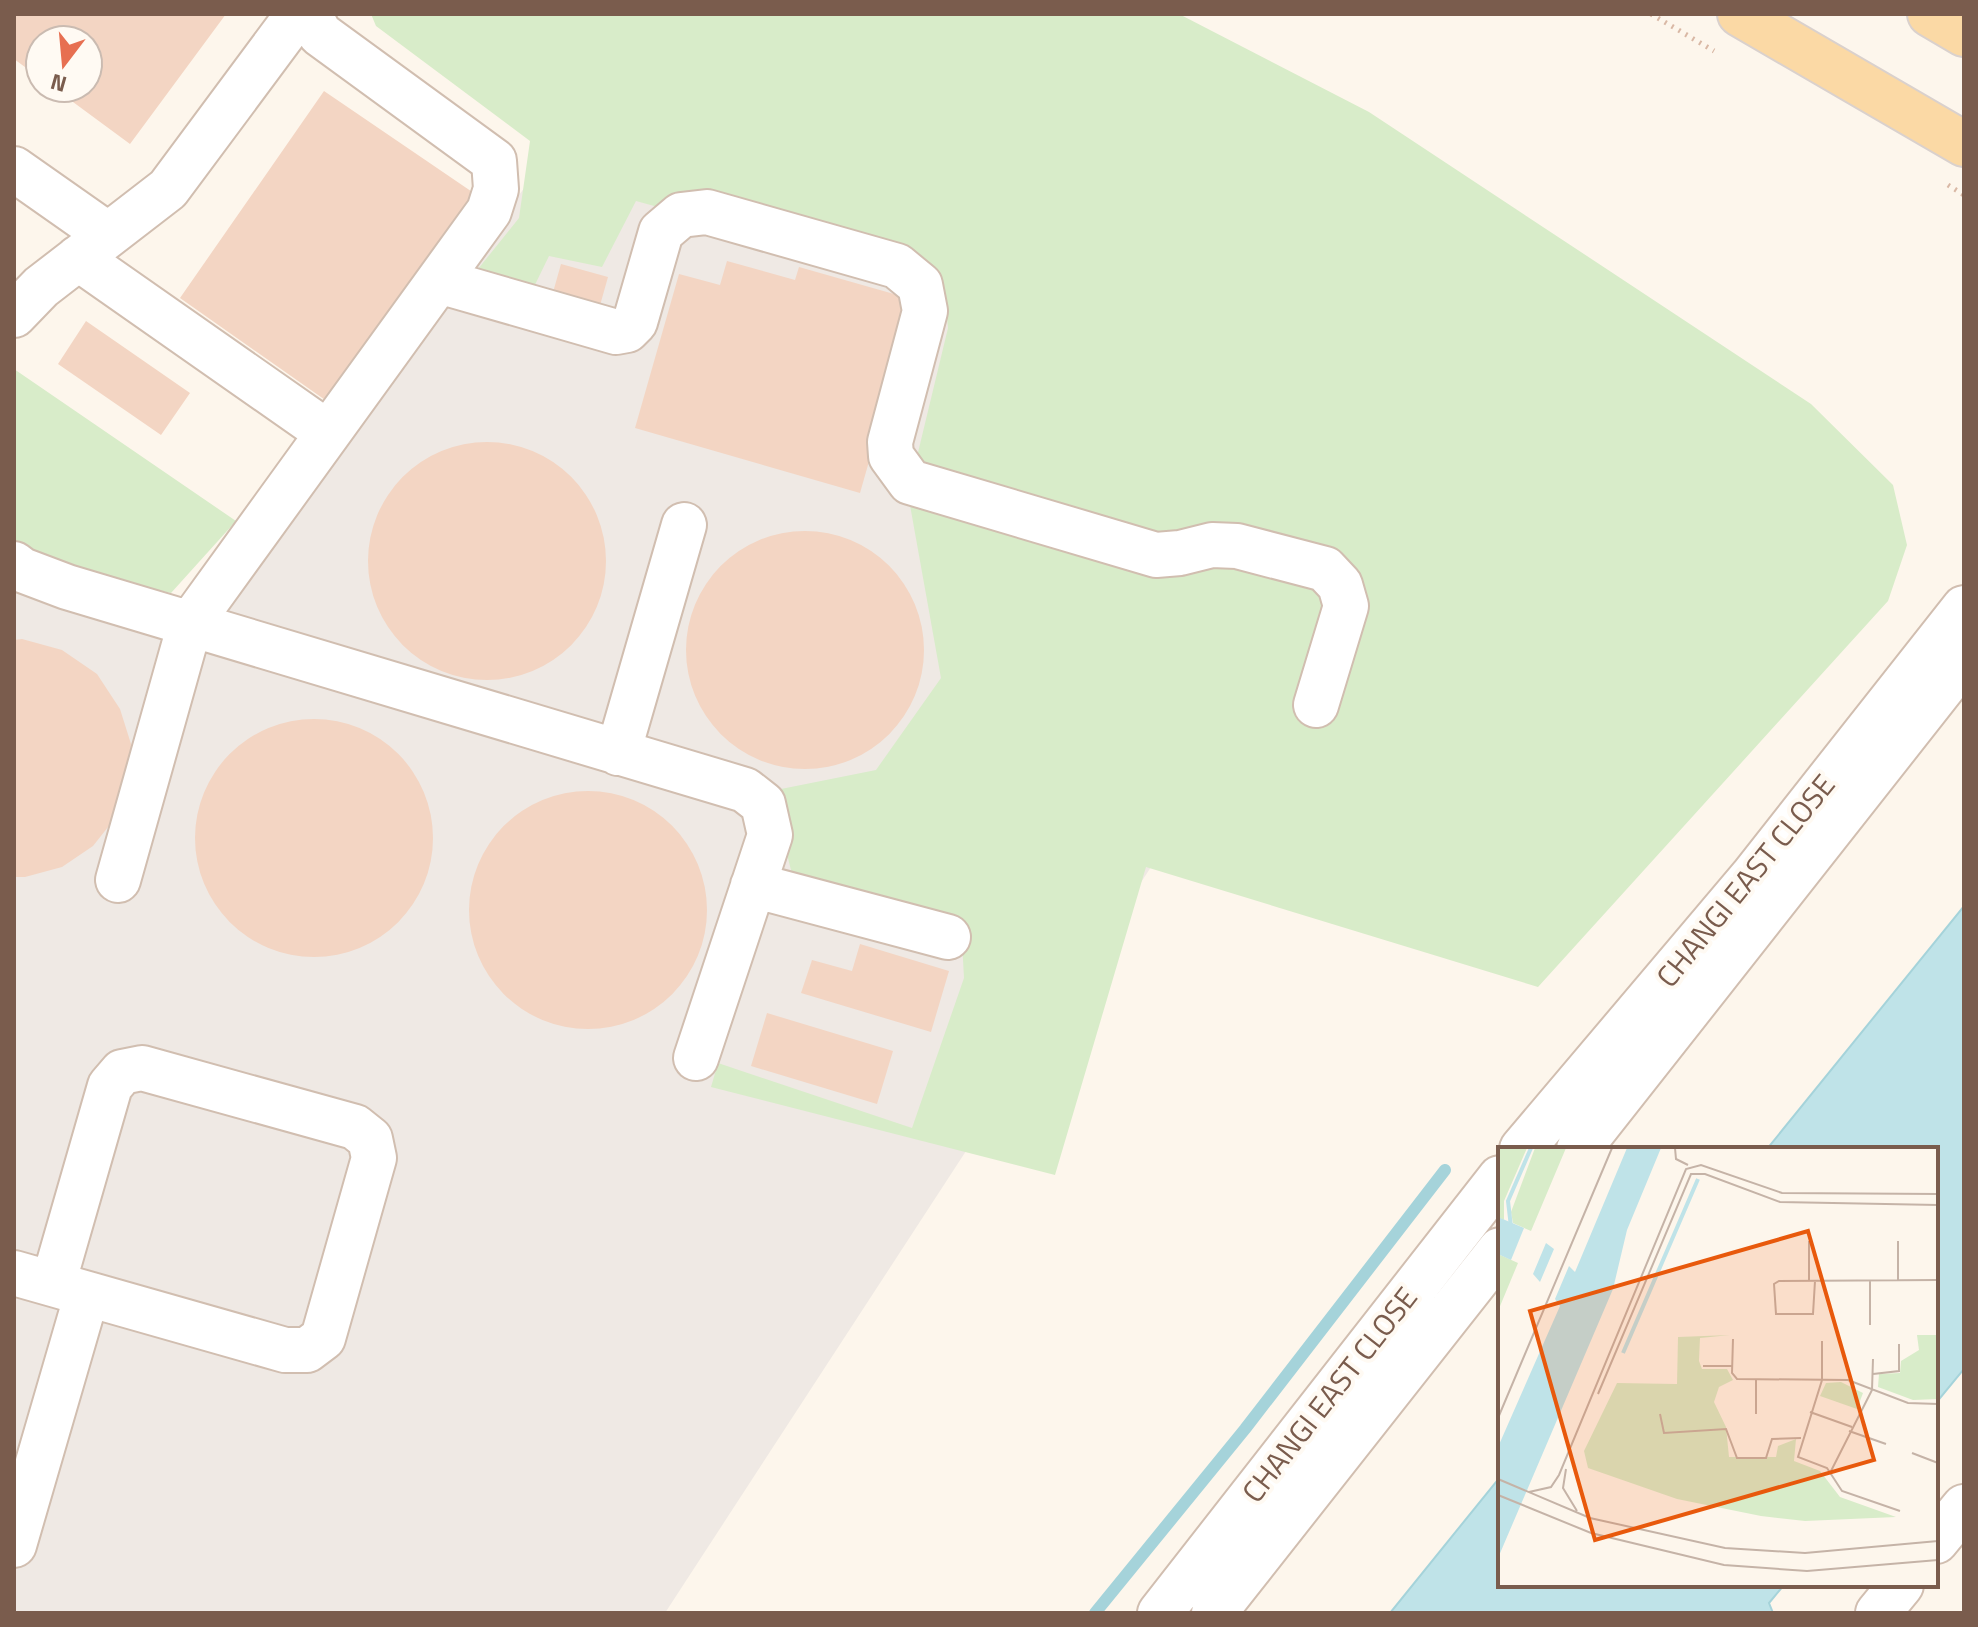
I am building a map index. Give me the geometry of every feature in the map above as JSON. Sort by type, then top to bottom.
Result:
[{"type":"main road","points":[[1740,14],[1964,144]]},
{"type":"main road","points":[[1930,14],[1964,34]]},
{"type":"street","points":[[14,315],[41,287],[168,189],[298,14]]},
{"type":"street","points":[[118,880],[190,624],[489,211],[496,189],[494,161],[320,34],[309,14]]},
{"type":"street","points":[[14,169],[93,247],[328,433]]},
{"type":"street","points":[[439,281],[616,332],[627,330],[635,322],[661,232],[681,215],[707,212],[897,266],[920,285],[925,311],[890,442],[891,456],[910,482],[1156,555],[1212,545],[1237,546],[1325,569],[1340,585],[1346,606],[1316,705]]},
{"type":"street","points":[[618,753],[684,525]]},
{"type":"street","points":[[14,564],[67,587],[745,790],[763,804],[770,835],[696,1058]]},
{"type":"street","name":"CHANGI EAST CLOSE","points":[[1524,1147],[1752,877],[1964,608]]},
{"type":"street","name":"CHANGI EAST CLOSE","points":[[1581,1147],[1964,660]]},
{"type":"street","points":[[753,885],[948,937]]},
{"type":"street","points":[[14,1545],[51,1284],[110,1086],[122,1072],[142,1068],[355,1127],[370,1139],[374,1158],[323,1338],[307,1350],[285,1350],[51,1284]]},
{"type":"street","name":"CHANGI EAST CLOSE","points":[[1160,1613],[1498,1181]]},
{"type":"street","name":"CHANGI EAST CLOSE","points":[[1214,1613],[1498,1253]]},
{"type":"street","points":[[1938,1539],[1964,1507]]},
{"type":"street","points":[[1878,1613],[1899,1587]]},
{"type":"shaded area","points":[[658,14],[1424,448],[665,1613],[14,1613],[14,560],[190,623]]},
{"type":"green space","points":[[371,14],[1179,14],[1369,112],[1811,404],[1893,485],[1907,545],[1888,601],[1538,987],[1146,867],[1055,1175],[711,1087],[718,1063],[912,1128],[964,978],[961,923],[792,874],[771,791],[876,770],[941,678],[908,494],[948,328],[944,286],[636,201],[602,267],[549,256],[529,297],[470,279],[519,218],[530,141],[376,26]]},
{"type":"green space","points":[[14,369],[236,521],[171,593],[68,571],[14,540]]},
{"type":"water","points":[[1964,906],[1964,1369],[1938,1401],[1938,1147],[1769,1147]]},
{"type":"water","points":[[1498,1479],[1498,1587],[1782,1587],[1769,1603],[1773,1613],[1390,1613]]},
{"type":"building","points":[[14,14],[226,14],[130,144],[76,104],[104,104],[104,24],[24,24],[24,66],[14,59]]},
{"type":"building","points":[[324,91],[484,200],[338,409],[180,298]]},
{"type":"building","points":[[727,261],[795,280],[799,267],[915,300],[860,493],[635,428],[679,274],[720,285]]},
{"type":"building","points":[[561,264],[608,277],[597,316],[550,303]]},
{"type":"building","points":[[86,321],[190,393],[161,435],[58,364]]},
{"type":"building","points":[[487,442],[510,444],[533,451],[571,477],[597,515],[604,538],[604,584],[597,607],[571,645],[533,671],[510,678],[487,680],[464,678],[441,671],[403,645],[377,607],[370,584],[368,561],[370,538],[377,515],[403,477],[441,451],[464,444]]},
{"type":"building","points":[[805,531],[828,533],[850,540],[871,551],[889,566],[904,584],[915,605],[922,627],[922,673],[915,695],[904,716],[889,734],[871,749],[850,760],[828,767],[805,769],[782,767],[760,760],[739,749],[721,734],[706,716],[695,695],[688,673],[686,650],[688,627],[695,605],[706,584],[721,566],[739,551],[760,540],[782,533]]},
{"type":"building","points":[[22,639],[62,650],[97,674],[120,709],[131,744],[129,782],[116,817],[93,846],[62,867],[14,877],[14,640]]},
{"type":"building","points":[[314,719],[337,721],[359,728],[380,739],[398,754],[413,772],[424,793],[431,815],[431,861],[424,883],[413,904],[398,922],[380,937],[359,948],[337,955],[314,957],[291,955],[269,948],[248,937],[230,922],[215,904],[204,883],[197,861],[195,838],[197,815],[204,793],[215,772],[230,754],[248,739],[269,728],[291,721]]},
{"type":"building","points":[[588,791],[611,793],[634,800],[672,826],[698,864],[705,887],[705,933],[698,956],[672,994],[634,1020],[611,1027],[588,1029],[565,1027],[542,1020],[504,994],[478,956],[471,933],[469,910],[471,887],[478,864],[504,826],[542,800],[565,793]]},
{"type":"building","points":[[860,944],[949,971],[931,1032],[801,993],[812,960],[852,971]]},
{"type":"building","points":[[767,1013],[893,1051],[877,1104],[751,1066]]},
{"type":"waterway","points":[[1095,1613],[1245,1429],[1445,1170]]}]
